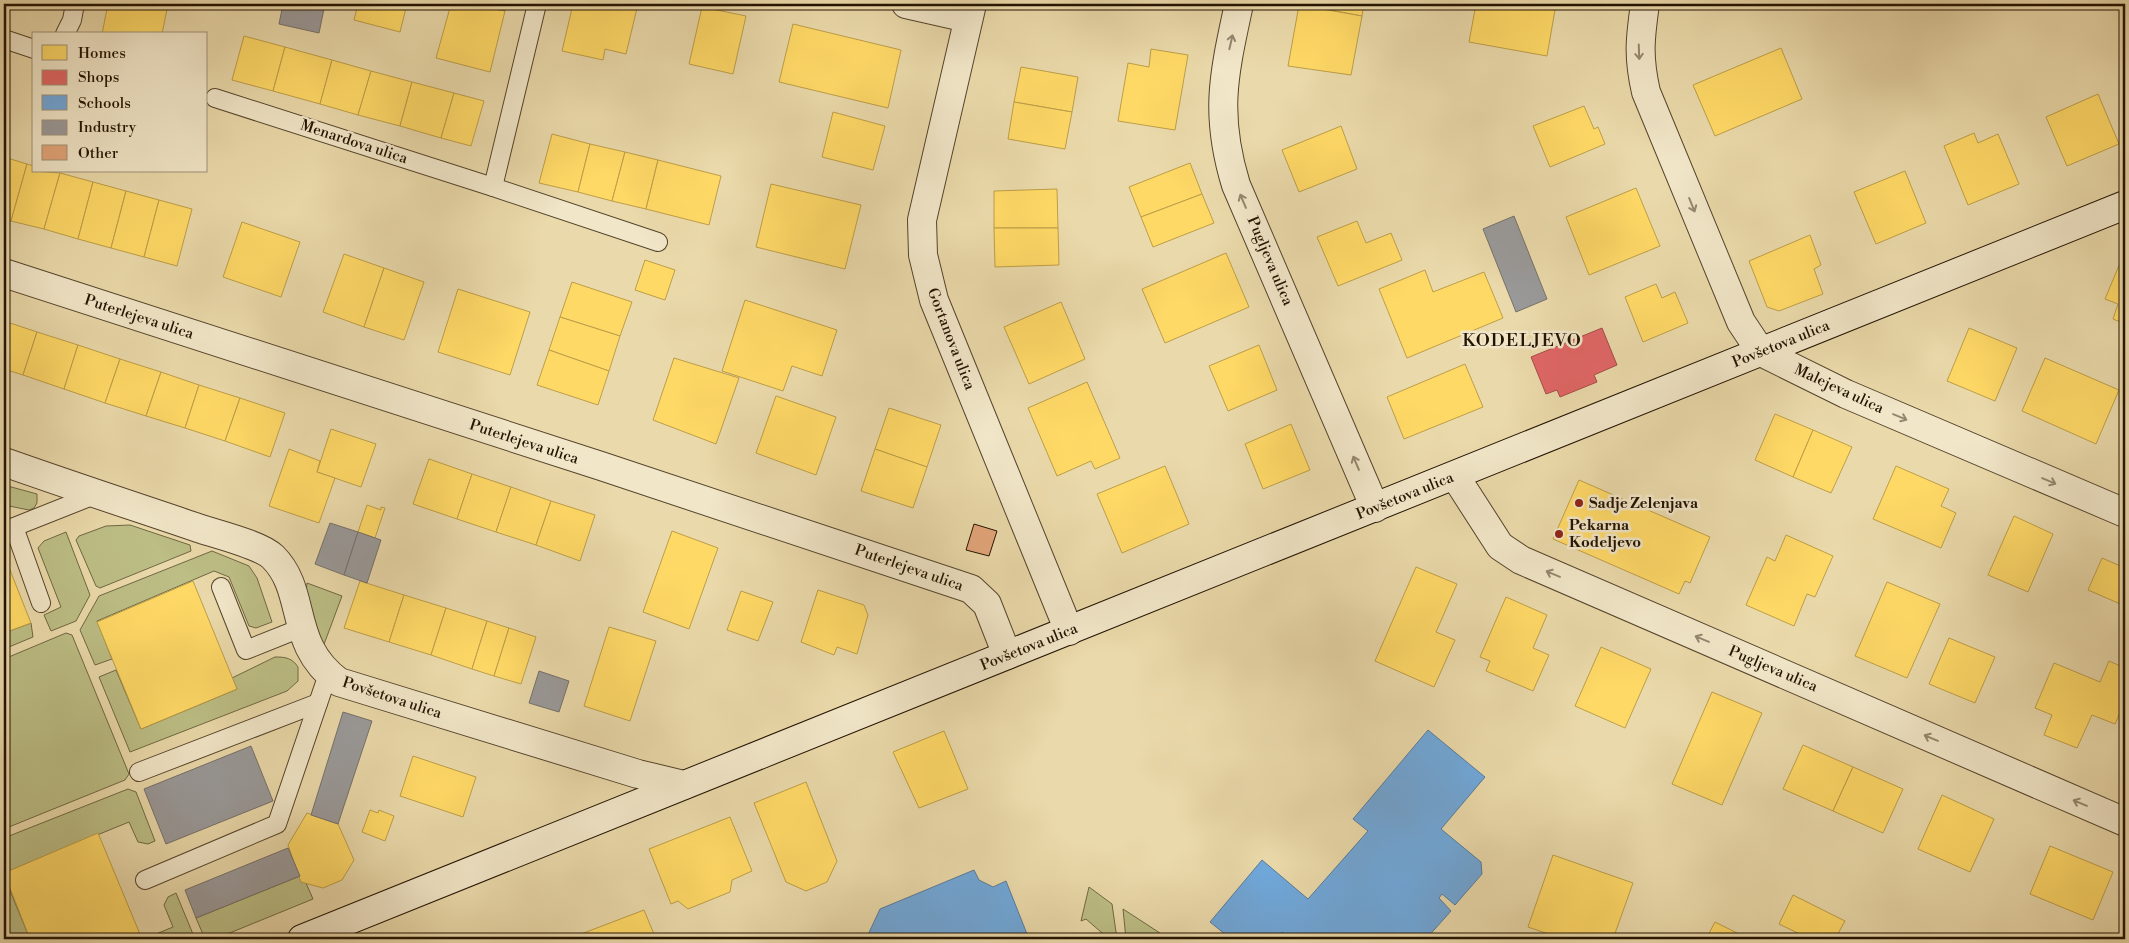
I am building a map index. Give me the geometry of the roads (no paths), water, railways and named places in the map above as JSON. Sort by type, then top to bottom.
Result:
[{"type":"street","points":[[906,4],[970,11]]},
{"type":"street","name":"Pugljeva ulica","points":[[1239,4],[1225,67],[1222,100],[1223,129],[1228,157],[1236,184],[1375,508]]},
{"type":"street","points":[[1645,4],[1639,46],[1640,66],[1646,92],[1741,322],[1761,352]]},
{"type":"street","name":"Gortanova ulica","points":[[970,11],[922,220],[923,255],[934,300],[1069,631]]},
{"type":"street","name":"Povšetova ulica","points":[[302,939],[2125,205]]},
{"type":"street","name":"Puterlejeva ulica","points":[[4,273],[591,463],[971,589],[987,604],[1007,655]]},
{"type":"street","name":"Malejeva ulica","points":[[1761,352],[1846,394],[2125,513]]},
{"type":"street","name":"Povšetova ulica","points":[[4,462],[230,539],[271,556],[285,575],[301,628],[314,659],[328,674],[339,682],[638,774],[684,785]]},
{"type":"street","name":"Pugljeva ulica","points":[[1455,476],[1497,542],[1508,553],[1521,560],[2125,822]]},
{"type":"lane","points":[[65,32],[72,20],[75,4]]},
{"type":"lane","points":[[493,187],[537,4]]},
{"type":"lane","points":[[4,39],[32,48]]},
{"type":"lane","name":"Menardova ulica","points":[[215,98],[658,242]]},
{"type":"lane","points":[[41,603],[14,527],[97,494]]},
{"type":"lane","points":[[221,587],[246,650],[301,628]]},
{"type":"lane","points":[[145,880],[277,824],[328,674]]},
{"type":"lane","points":[[139,772],[318,703]]},
{"type":"place","name":"Sadje Zelenjava","points":[[1579,503]]},
{"type":"place","name":"Pekarna Kodeljevo","points":[[1559,534]]},
{"type":"district","name":"KODELJEVO","points":[[1522,340]]}]
